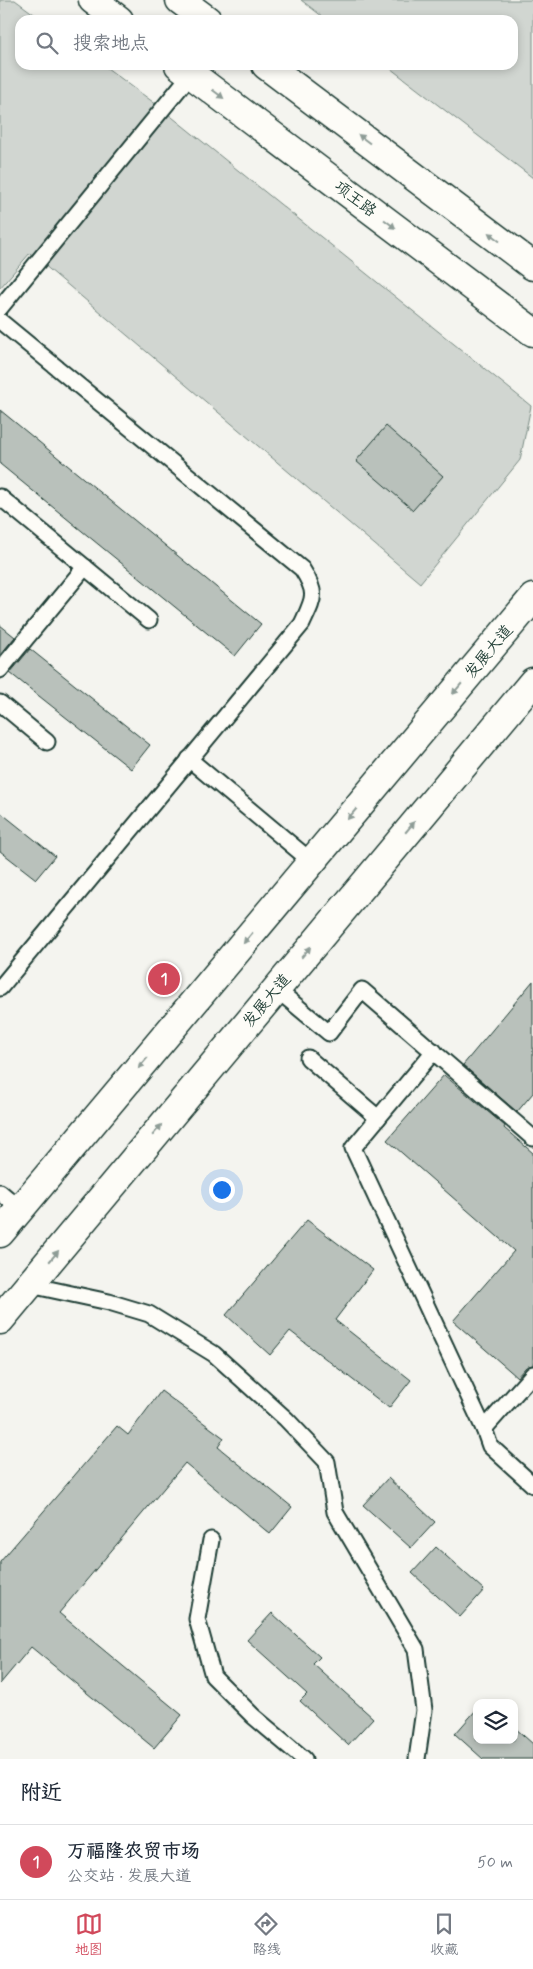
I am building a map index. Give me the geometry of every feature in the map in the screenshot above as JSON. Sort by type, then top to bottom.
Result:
[{"type":"main road","points":[[93,0],[112,15]]},
{"type":"main road","points":[[180,0],[200,15]]},
{"type":"main road","name":"项王路","points":[[186,70],[533,332]]},
{"type":"main road","points":[[273,70],[533,266]]},
{"type":"main road","name":"发展大道","points":[[0,1233],[10,1200],[312,862],[533,598]]},
{"type":"main road","name":"发展大道","points":[[0,1320],[275,988],[533,682]]},
{"type":"lane","points":[[0,308],[184,70]]},
{"type":"lane","points":[[0,321],[302,569],[313,587],[311,605],[302,624],[0,988]]},
{"type":"lane","points":[[0,497],[149,620]]},
{"type":"lane","points":[[0,670],[85,567]]},
{"type":"lane","points":[[0,703],[47,742]]},
{"type":"lane","points":[[189,759],[312,862]]},
{"type":"lane","points":[[275,988],[329,1033],[362,990],[533,1138]]},
{"type":"lane","points":[[434,1052],[353,1148],[484,1429],[490,1446],[533,1485]]},
{"type":"lane","points":[[308,1058],[378,1118]]},
{"type":"lane","points":[[30,1285],[109,1302],[149,1314],[214,1354],[286,1419],[328,1462],[335,1512],[416,1649],[424,1710],[417,1759]]},
{"type":"lane","points":[[484,1429],[533,1374]]},
{"type":"lane","points":[[211,1540],[197,1619],[213,1676],[252,1716],[304,1759]]},
{"type":"shaded area","points":[[0,0],[15,0],[35,15],[15,15],[15,70],[110,70],[157,105],[531,406],[520,460],[420,583],[30,253],[0,288]]},
{"type":"shaded area","points":[[301,0],[533,0],[533,178],[393,70],[518,70],[518,15],[320,15]]},
{"type":"building","points":[[0,410],[261,624],[235,656],[0,464]]},
{"type":"building","points":[[386,426],[443,476],[413,510],[356,461]]},
{"type":"building","points":[[0,625],[15,637],[0,655]]},
{"type":"building","points":[[30,649],[150,745],[131,769],[10,673]]},
{"type":"building","points":[[0,812],[55,856],[36,879],[0,851]]},
{"type":"building","points":[[533,981],[533,1093],[517,1112],[463,1065]]},
{"type":"building","points":[[444,1075],[505,1126],[504,1128],[533,1153],[533,1365],[526,1367],[517,1377],[453,1321],[514,1251],[387,1140]]},
{"type":"building","points":[[307,1220],[373,1270],[335,1320],[411,1380],[389,1408],[290,1331],[270,1355],[226,1315]]},
{"type":"building","points":[[161,1391],[224,1438],[218,1447],[292,1507],[270,1534],[185,1463],[59,1613],[182,1715],[154,1748],[31,1647],[0,1684],[0,1562],[117,1426],[128,1435]]},
{"type":"building","points":[[388,1478],[435,1522],[411,1548],[363,1505]]},
{"type":"building","points":[[436,1547],[484,1590],[460,1617],[412,1573]]},
{"type":"building","points":[[272,1613],[320,1657],[313,1664],[373,1718],[348,1745],[300,1701],[307,1694],[247,1640]]},
{"type":"building","points":[[473,1714],[473,1744],[518,1744],[518,1731],[533,1744],[533,1759],[483,1759],[455,1734]]},
{"type":"place","name":"万福隆农贸市场","points":[[164,979]]}]
